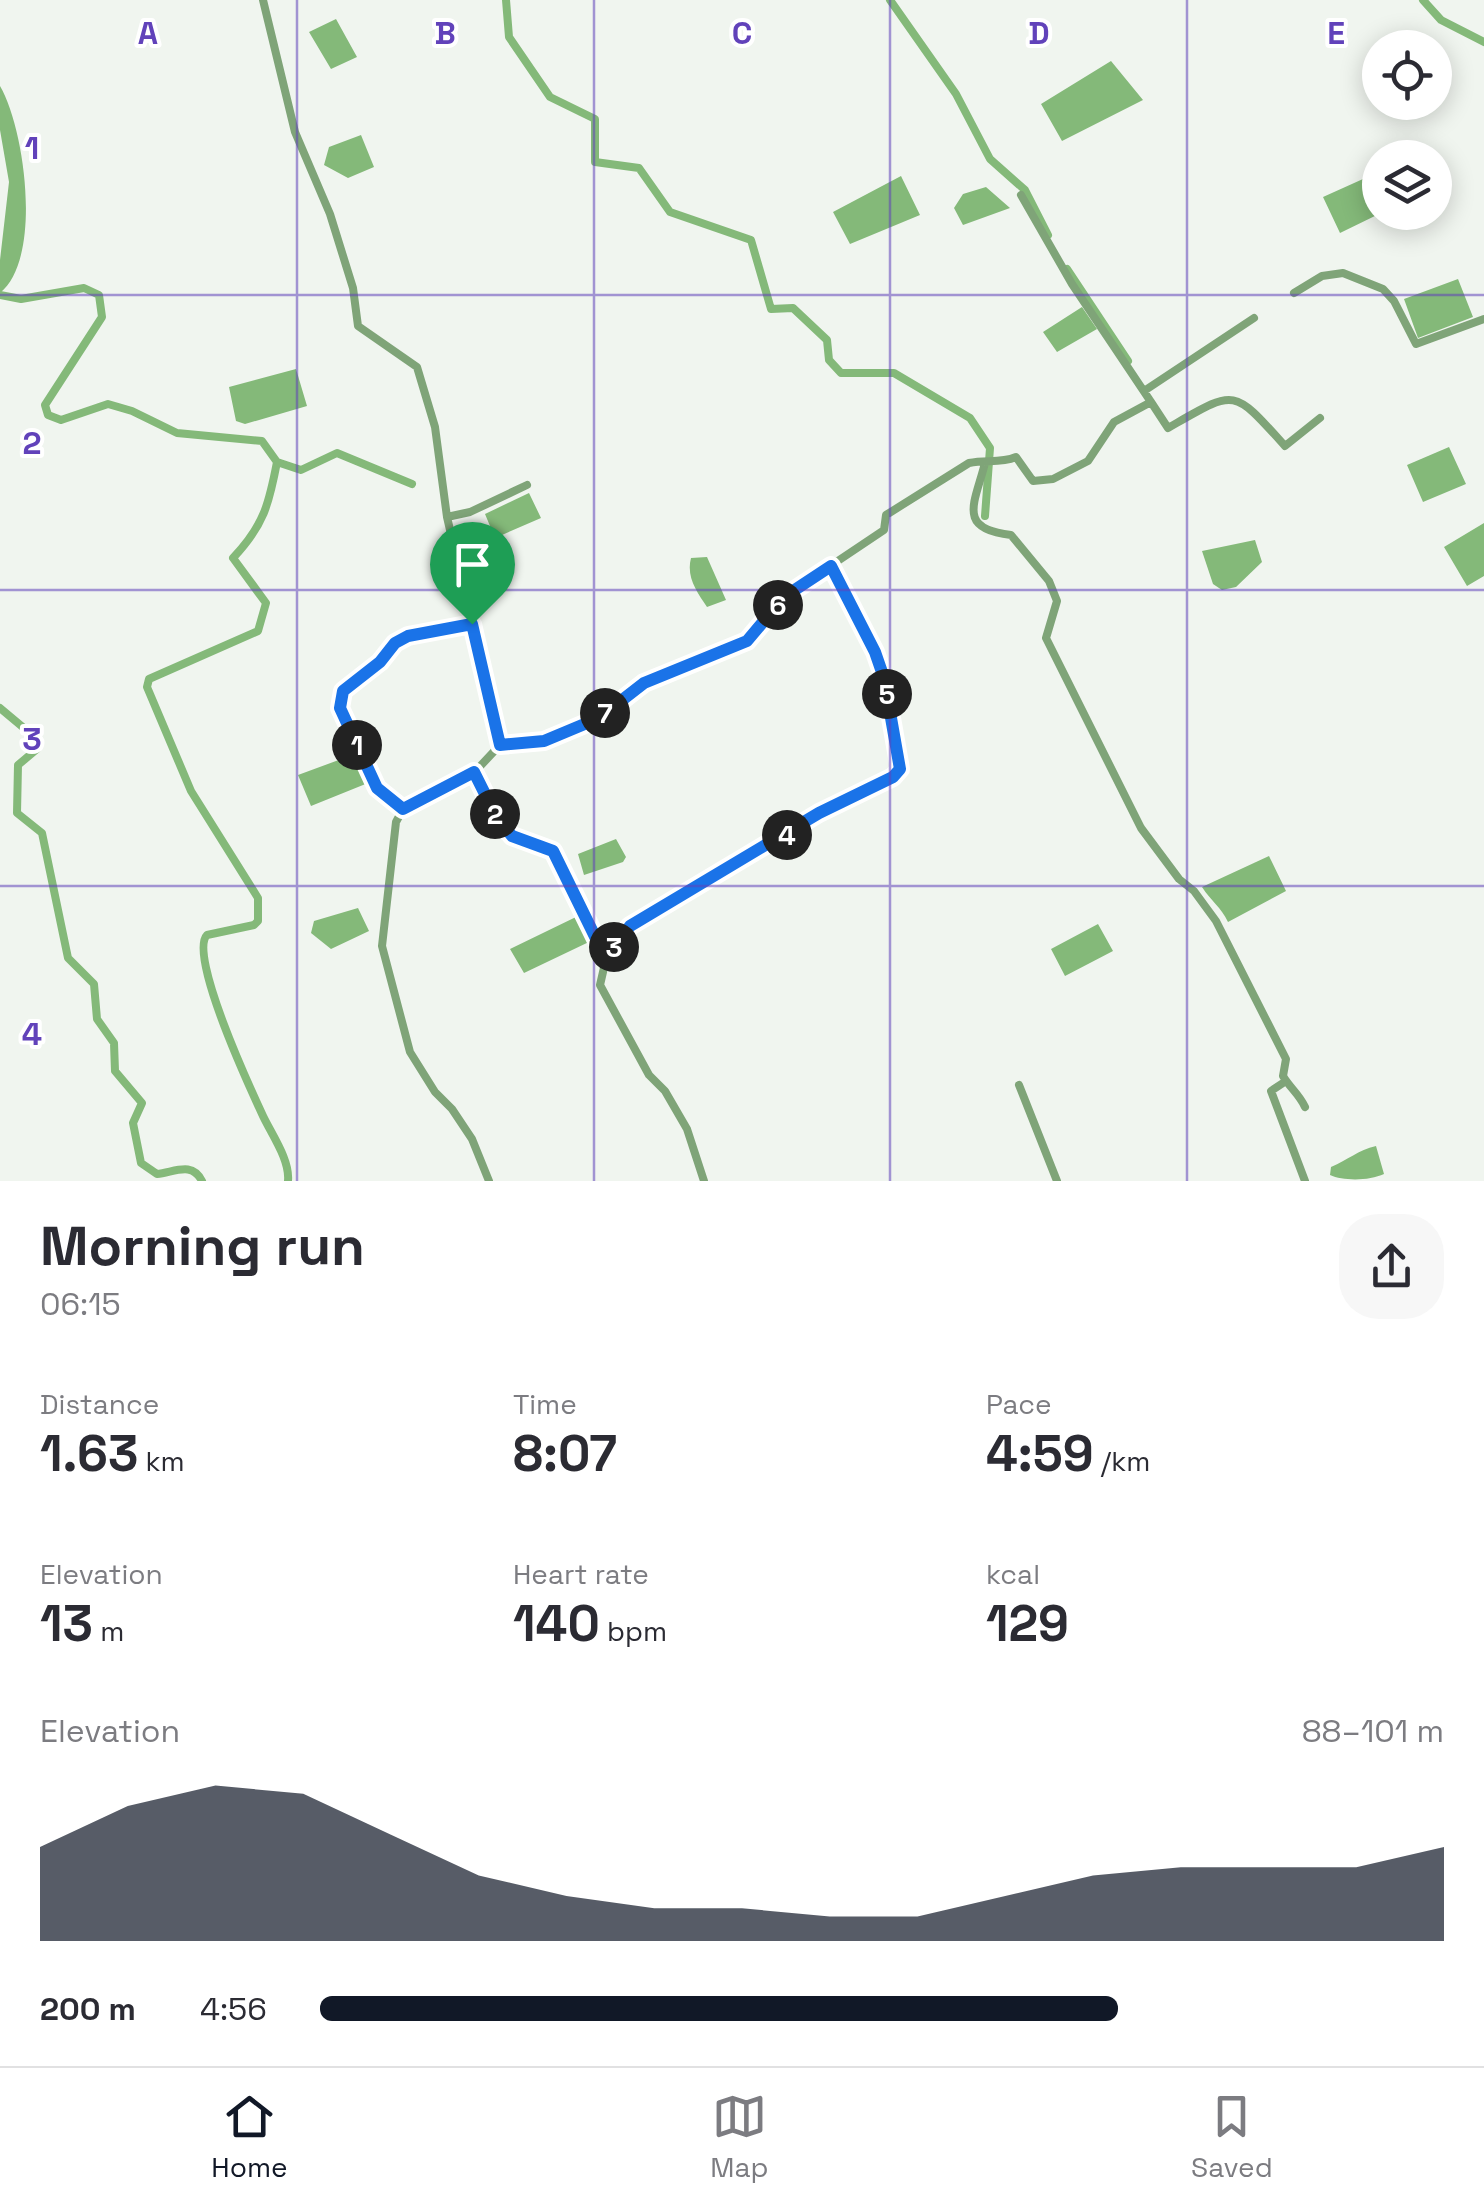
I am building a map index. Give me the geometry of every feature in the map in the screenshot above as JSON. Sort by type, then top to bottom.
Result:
[{"type":"street","points":[[263,0],[294,132],[330,214],[353,288],[358,326],[417,367],[435,427],[447,517],[500,745]]},
{"type":"street","points":[[1021,194],[1072,284],[1168,428],[1217,400],[1235,399],[1252,409],[1285,446],[1320,418]]},
{"type":"street","points":[[1294,292],[1322,276],[1343,274],[1383,288],[1416,344],[1484,318]]},
{"type":"street","points":[[1144,391],[1254,318]]},
{"type":"street","points":[[489,1181],[472,1139],[410,1052],[382,946],[396,822],[403,809],[474,772],[500,745],[544,741],[599,718],[644,683],[747,641],[784,597],[884,530],[886,515],[969,463],[1000,464],[1016,457],[1033,481],[1054,479],[1088,461],[1114,422],[1151,402]]},
{"type":"street","points":[[985,463],[973,513],[976,522],[990,532],[1011,535],[1049,581],[1057,601],[1046,638],[1141,828],[1216,921],[1286,1060],[1283,1076],[1305,1107]]},
{"type":"street","points":[[447,517],[470,512],[527,485]]},
{"type":"street","points":[[704,1181],[687,1129],[665,1091],[649,1074],[600,985],[606,959],[630,926],[819,813],[893,777],[900,769],[884,678],[831,566]]},
{"type":"street","points":[[403,809],[377,788],[340,708],[343,691],[380,662],[395,643],[408,636],[472,624]]},
{"type":"street","points":[[474,772],[496,816],[512,836],[553,851],[606,959]]},
{"type":"street","points":[[1286,1081],[1270,1090],[1305,1181]]},
{"type":"street","points":[[1019,1085],[1056,1181]]},
{"type":"shaded area","points":[[336,19],[357,57],[331,69],[309,32]]},
{"type":"shaded area","points":[[1111,61],[1143,100],[1062,141],[1041,104]]},
{"type":"shaded area","points":[[0,86],[17,132],[26,193],[22,252],[13,276],[0,293],[9,182],[0,130]]},
{"type":"shaded area","points":[[361,135],[374,167],[348,178],[324,165],[329,147]]},
{"type":"shaded area","points":[[901,176],[920,215],[850,244],[833,212]]},
{"type":"shaded area","points":[[1362,179],[1362,222],[1340,233],[1323,197]]},
{"type":"shaded area","points":[[986,187],[1010,208],[963,225],[954,208],[963,194]]},
{"type":"shaded area","points":[[1458,279],[1473,317],[1418,338],[1404,299]]},
{"type":"shaded area","points":[[1082,307],[1097,329],[1057,352],[1043,332]]},
{"type":"shaded area","points":[[296,369],[307,406],[245,424],[236,421],[229,387]]},
{"type":"shaded area","points":[[1449,447],[1466,484],[1423,502],[1407,465]]},
{"type":"shaded area","points":[[529,493],[541,518],[495,538],[485,514]]},
{"type":"shaded area","points":[[1484,523],[1484,576],[1467,586],[1444,547]]},
{"type":"shaded area","points":[[1255,540],[1262,562],[1236,587],[1222,590],[1213,584],[1202,551]]},
{"type":"shaded area","points":[[707,557],[726,600],[707,607],[693,584],[690,565],[691,558]]},
{"type":"shaded area","points":[[355,754],[368,783],[311,806],[298,775]]},
{"type":"shaded area","points":[[616,839],[626,857],[623,862],[584,875],[578,854]]},
{"type":"shaded area","points":[[1269,856],[1286,891],[1228,922],[1202,887]]},
{"type":"shaded area","points":[[358,908],[369,931],[331,949],[311,933],[314,921]]},
{"type":"shaded area","points":[[578,916],[591,941],[524,973],[510,949]]},
{"type":"shaded area","points":[[1098,924],[1113,951],[1065,976],[1051,949]]},
{"type":"shaded area","points":[[1376,1146],[1384,1174],[1356,1179],[1330,1175],[1331,1167]]},
{"type":"waterway","points":[[506,0],[509,37],[550,97],[595,119],[595,162],[639,168],[670,212],[751,240],[771,309],[793,308],[827,340],[829,360],[841,373],[894,373],[970,418],[990,448],[985,516]]},
{"type":"waterway","points":[[890,0],[956,94],[990,159],[1025,190],[1048,235]]},
{"type":"waterway","points":[[1423,0],[1441,20],[1484,42]]},
{"type":"waterway","points":[[1067,269],[1128,361]]},
{"type":"waterway","points":[[0,295],[21,299],[84,288],[99,295],[102,317],[45,405],[48,415],[61,420],[108,404],[177,433],[262,441],[277,462],[301,470],[337,453],[412,484]]},
{"type":"waterway","points":[[277,462],[264,513],[233,558],[266,603],[258,631],[149,679],[147,687],[191,791],[258,898],[258,921],[254,925],[207,935],[203,947],[223,1022],[283,1156],[288,1181]]},
{"type":"waterway","points":[[0,708],[37,739],[37,749],[18,765],[17,813],[42,833],[68,958],[94,984],[97,1019],[114,1043],[115,1071],[142,1103],[133,1123],[141,1163],[157,1174],[188,1169],[202,1181]]},
{"type":"route","points":[[831,566],[884,678],[900,769],[893,777],[819,813],[630,926],[606,959],[553,851],[512,836],[496,816],[474,772],[403,809],[377,788],[340,708],[343,691],[380,662],[395,643],[408,636],[472,624],[500,745],[544,741],[599,718],[644,683],[747,641],[784,597],[831,566]]}]
